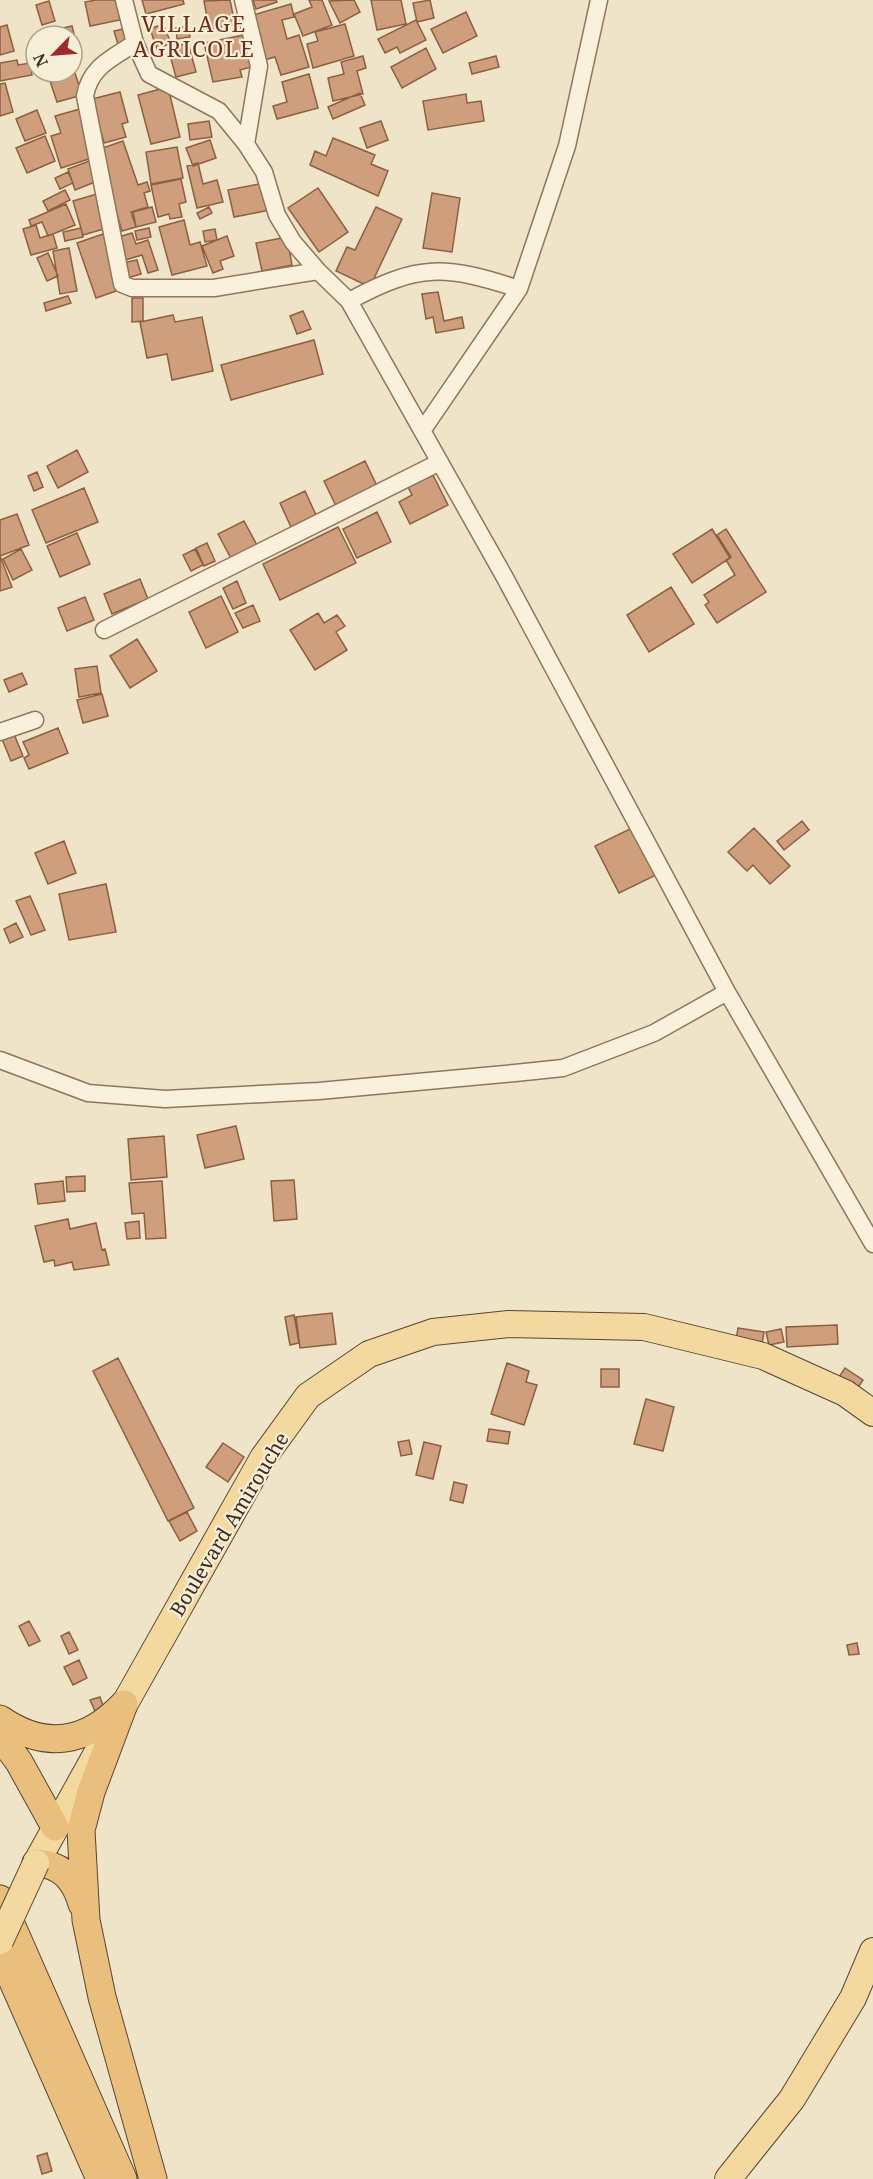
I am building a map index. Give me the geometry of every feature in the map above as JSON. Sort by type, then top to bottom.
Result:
[{"type":"highway","points":[[0,1719],[21,1733],[45,1739],[80,1736],[108,1721],[130,1694]]},
{"type":"highway","points":[[86,1920],[81,1830],[92,1792],[130,1694]]},
{"type":"highway","points":[[0,1736],[19,1762],[55,1827]]},
{"type":"highway","points":[[36,1863],[50,1864],[66,1873],[78,1890],[102,1997],[153,2179]]},
{"type":"highway","points":[[0,1899],[123,2179]]},
{"type":"highway","points":[[0,1952],[100,2179]]},
{"type":"main road","name":"Boulevard Amirouche","points":[[0,1941],[55,1827],[263,1458],[308,1396],[369,1354],[433,1332],[509,1324],[644,1327],[763,1356],[845,1393],[873,1413]]},
{"type":"main road","points":[[728,2179],[792,2099],[853,1998],[873,1951]]},
{"type":"street","points":[[124,0],[135,43],[149,74],[219,111],[246,144],[264,172],[277,215],[293,242],[318,271],[349,301],[440,462],[727,992],[873,1244]]},
{"type":"street","points":[[243,0],[259,66],[246,144]]},
{"type":"street","points":[[422,430],[519,289],[567,146],[600,0]]},
{"type":"street","points":[[135,43],[101,66],[88,80],[85,96],[122,284],[132,288],[214,288],[318,271]]},
{"type":"street","points":[[349,301],[391,280],[435,270],[473,274],[519,289]]},
{"type":"street","points":[[104,630],[440,462]]},
{"type":"street","points":[[0,732],[35,720]]},
{"type":"street","points":[[0,1060],[88,1093],[165,1099],[319,1091],[515,1073],[563,1068],[654,1034],[727,992]]},
{"type":"building","points":[[116,0],[120,20],[90,26],[85,2]]},
{"type":"building","points":[[142,0],[183,0],[184,4],[146,14]]},
{"type":"building","points":[[230,0],[235,24],[209,29],[204,1]]},
{"type":"building","points":[[253,0],[276,0],[277,2],[256,9]]},
{"type":"building","points":[[309,0],[322,0],[332,25],[303,36],[294,14],[312,7]]},
{"type":"building","points":[[354,0],[360,12],[340,23],[329,1]]},
{"type":"building","points":[[371,0],[401,0],[406,24],[377,30]]},
{"type":"building","points":[[430,0],[434,18],[417,22],[413,3]]},
{"type":"building","points":[[49,1],[55,21],[42,24],[36,5]]},
{"type":"building","points":[[291,4],[294,17],[282,20],[287,39],[299,35],[309,67],[281,75],[275,57],[264,60],[250,16]]},
{"type":"building","points":[[466,12],[477,36],[443,53],[431,29]]},
{"type":"building","points":[[416,20],[426,40],[400,53],[397,47],[385,53],[378,39]]},
{"type":"building","points":[[163,24],[171,43],[157,49],[150,29]]},
{"type":"building","points":[[345,24],[354,56],[313,68],[307,44],[318,41],[315,32]]},
{"type":"building","points":[[7,25],[14,51],[0,55],[0,27]]},
{"type":"building","points":[[188,26],[190,37],[177,39],[176,28]]},
{"type":"building","points":[[123,29],[127,42],[118,44],[114,31]]},
{"type":"building","points":[[249,34],[255,66],[240,70],[242,77],[213,82],[204,43]]},
{"type":"building","points":[[188,43],[196,72],[176,77],[168,48]]},
{"type":"building","points":[[426,48],[436,69],[402,88],[391,67]]},
{"type":"building","points":[[363,56],[366,68],[357,71],[363,94],[333,101],[328,78],[344,74],[341,62]]},
{"type":"building","points":[[496,56],[499,67],[472,74],[469,63]]},
{"type":"building","points":[[17,60],[18,65],[24,64],[24,76],[0,81],[0,63]]},
{"type":"building","points":[[309,74],[318,108],[277,119],[273,106],[287,102],[282,82]]},
{"type":"building","points":[[5,83],[13,112],[0,116],[0,84]]},
{"type":"building","points":[[51,84],[78,84],[82,95],[57,102]]},
{"type":"building","points":[[168,87],[180,137],[151,144],[138,95]]},
{"type":"building","points":[[120,92],[128,122],[122,124],[126,137],[104,143],[92,99]]},
{"type":"building","points":[[360,93],[365,105],[333,119],[328,107]]},
{"type":"building","points":[[466,94],[467,103],[481,101],[484,121],[428,130],[423,101]]},
{"type":"building","points":[[80,109],[95,157],[61,168],[51,136],[61,133],[55,116]]},
{"type":"building","points":[[37,110],[46,133],[25,141],[16,119]]},
{"type":"building","points":[[209,121],[212,137],[190,140],[188,124]]},
{"type":"building","points":[[381,121],[388,140],[367,148],[360,128]]},
{"type":"building","points":[[45,136],[55,161],[27,173],[16,148]]},
{"type":"building","points":[[333,138],[375,155],[371,164],[388,171],[378,196],[310,165],[315,151],[326,156]]},
{"type":"building","points":[[210,140],[216,158],[193,166],[186,148]]},
{"type":"building","points":[[123,141],[138,185],[147,182],[150,191],[144,193],[148,207],[131,212],[136,227],[122,231],[97,150]]},
{"type":"building","points":[[177,147],[183,178],[151,184],[146,152]]},
{"type":"building","points":[[92,160],[100,180],[75,190],[68,169]]},
{"type":"building","points":[[198,163],[203,184],[217,180],[223,202],[197,208],[187,166]]},
{"type":"building","points":[[68,172],[73,183],[60,189],[55,178]]},
{"type":"building","points":[[181,179],[186,202],[179,204],[182,217],[170,219],[169,214],[158,217],[151,185]]},
{"type":"building","points":[[264,183],[270,210],[234,217],[228,190]]},
{"type":"building","points":[[318,188],[348,232],[319,252],[288,208]]},
{"type":"building","points":[[65,190],[70,200],[48,211],[43,201]]},
{"type":"building","points":[[432,193],[460,198],[452,252],[423,248]]},
{"type":"building","points":[[97,194],[107,228],[83,235],[73,201]]},
{"type":"building","points":[[66,204],[75,225],[48,236],[42,222],[31,226],[29,220]]},
{"type":"building","points":[[152,207],[156,222],[136,227],[133,212]]},
{"type":"building","points":[[209,207],[212,213],[200,219],[197,213]]},
{"type":"building","points":[[376,207],[402,219],[370,287],[336,271],[347,247],[355,250]]},
{"type":"building","points":[[184,220],[190,245],[200,242],[207,266],[172,275],[159,227]]},
{"type":"building","points":[[36,225],[40,238],[53,234],[57,248],[31,255],[23,229]]},
{"type":"building","points":[[81,228],[83,237],[65,241],[63,232]]},
{"type":"building","points":[[149,228],[151,237],[137,240],[135,231]]},
{"type":"building","points":[[215,229],[217,240],[205,242],[203,231]]},
{"type":"building","points":[[132,233],[136,244],[148,240],[158,270],[148,273],[142,255],[122,261],[115,238]]},
{"type":"building","points":[[103,234],[122,289],[96,298],[77,243]]},
{"type":"building","points":[[227,236],[234,256],[220,261],[223,269],[213,273],[202,246]]},
{"type":"building","points":[[287,237],[292,265],[262,271],[256,243]]},
{"type":"building","points":[[69,248],[77,291],[60,294],[53,251]]},
{"type":"building","points":[[48,253],[58,276],[47,281],[37,258]]},
{"type":"building","points":[[137,260],[141,274],[127,278],[123,263]]},
{"type":"building","points":[[438,292],[444,321],[462,317],[464,328],[436,333],[433,317],[426,319],[422,294]]},
{"type":"building","points":[[68,296],[71,303],[46,311],[44,303]]},
{"type":"building","points":[[132,298],[143,298],[143,321],[132,322]]},
{"type":"building","points":[[303,311],[311,329],[297,334],[290,316]]},
{"type":"building","points":[[173,315],[175,322],[202,317],[213,371],[172,380],[167,354],[147,358],[140,322]]},
{"type":"building","points":[[314,340],[323,374],[231,400],[221,365]]},
{"type":"building","points":[[77,450],[88,472],[58,488],[47,466]]},
{"type":"building","points":[[365,461],[378,488],[337,508],[324,481]]},
{"type":"building","points":[[37,472],[43,487],[34,491],[28,476]]},
{"type":"building","points":[[433,475],[448,505],[410,524],[399,502],[412,495],[408,487]]},
{"type":"building","points":[[84,488],[98,522],[46,543],[32,510]]},
{"type":"building","points":[[305,491],[316,515],[291,527],[280,503]]},
{"type":"building","points":[[377,512],[391,542],[357,558],[343,529]]},
{"type":"building","points":[[17,514],[29,545],[0,556],[0,520]]},
{"type":"building","points":[[244,521],[259,549],[233,562],[218,534]]},
{"type":"building","points":[[338,527],[356,563],[280,600],[263,564]]},
{"type":"building","points":[[712,529],[730,558],[692,583],[673,554]]},
{"type":"building","points":[[726,529],[766,592],[717,623],[705,605],[709,602],[704,595],[735,575],[726,560],[731,557],[717,535]]},
{"type":"building","points":[[77,533],[90,564],[60,577],[47,546]]},
{"type":"building","points":[[207,543],[215,561],[204,566],[196,548]]},
{"type":"building","points":[[21,549],[32,570],[13,580],[3,559]]},
{"type":"building","points":[[195,549],[203,565],[191,571],[183,555]]},
{"type":"building","points":[[0,556],[12,587],[0,591]]},
{"type":"building","points":[[140,579],[148,599],[112,614],[104,594]]},
{"type":"building","points":[[237,581],[246,603],[233,609],[223,588]]},
{"type":"building","points":[[671,587],[694,624],[649,652],[627,615]]},
{"type":"building","points":[[221,596],[238,632],[206,648],[189,612]]},
{"type":"building","points":[[85,597],[94,620],[67,631],[58,608]]},
{"type":"building","points":[[253,605],[260,621],[243,628],[235,613]]},
{"type":"building","points":[[318,613],[324,623],[337,615],[345,626],[336,632],[347,650],[315,670],[290,630]]},
{"type":"building","points":[[137,639],[157,671],[130,688],[110,656]]},
{"type":"building","points":[[97,666],[101,693],[79,697],[75,669]]},
{"type":"building","points":[[22,673],[27,684],[9,692],[4,680]]},
{"type":"building","points":[[102,694],[108,716],[83,723],[77,700]]},
{"type":"building","points":[[58,728],[68,753],[29,769],[24,758],[29,755],[23,742]]},
{"type":"building","points":[[14,734],[23,756],[11,761],[2,739]]},
{"type":"building","points":[[802,821],[809,830],[784,850],[777,841]]},
{"type":"building","points":[[634,827],[656,875],[619,893],[595,846]]},
{"type":"building","points":[[754,828],[790,866],[770,884],[753,865],[747,871],[728,852]]},
{"type":"building","points":[[64,841],[76,873],[48,884],[35,853]]},
{"type":"building","points":[[106,884],[116,932],[69,940],[59,894]]},
{"type":"building","points":[[30,896],[45,930],[31,935],[16,901]]},
{"type":"building","points":[[16,923],[23,937],[10,943],[4,929]]},
{"type":"building","points":[[236,1126],[244,1159],[205,1168],[197,1135]]},
{"type":"building","points":[[164,1136],[167,1177],[131,1180],[128,1139]]},
{"type":"building","points":[[85,1176],[85,1191],[67,1192],[66,1177]]},
{"type":"building","points":[[294,1180],[297,1219],[274,1221],[271,1181]]},
{"type":"building","points":[[63,1181],[65,1201],[38,1204],[35,1184]]},
{"type":"building","points":[[162,1181],[166,1238],[146,1239],[144,1213],[132,1214],[129,1183]]},
{"type":"building","points":[[68,1219],[70,1229],[96,1223],[102,1250],[105,1249],[109,1265],[74,1270],[72,1262],[55,1266],[54,1260],[44,1262],[35,1226]]},
{"type":"building","points":[[139,1221],[140,1238],[127,1239],[125,1223]]},
{"type":"building","points":[[332,1313],[336,1344],[300,1348],[296,1317]]},
{"type":"building","points":[[294,1315],[299,1343],[290,1345],[285,1317]]},
{"type":"building","points":[[837,1325],[838,1344],[787,1347],[786,1327]]},
{"type":"building","points":[[738,1328],[764,1332],[762,1344],[736,1340]]},
{"type":"building","points":[[781,1329],[784,1342],[769,1345],[766,1332]]},
{"type":"building","points":[[118,1358],[194,1508],[168,1521],[93,1371]]},
{"type":"building","points":[[507,1363],[529,1371],[526,1382],[537,1385],[524,1425],[491,1414]]},
{"type":"building","points":[[845,1368],[863,1380],[855,1392],[837,1380]]},
{"type":"building","points":[[601,1369],[619,1369],[619,1387],[601,1387]]},
{"type":"building","points":[[646,1399],[674,1407],[663,1451],[634,1444]]},
{"type":"building","points":[[489,1429],[510,1432],[508,1444],[487,1441]]},
{"type":"building","points":[[409,1440],[412,1454],[401,1456],[398,1442]]},
{"type":"building","points":[[424,1442],[441,1446],[433,1479],[416,1475]]},
{"type":"building","points":[[223,1443],[244,1457],[228,1482],[206,1467]]},
{"type":"building","points":[[454,1482],[467,1485],[463,1503],[450,1500]]},
{"type":"building","points":[[187,1512],[197,1531],[180,1541],[169,1521]]},
{"type":"building","points":[[29,1621],[40,1641],[29,1646],[19,1626]]},
{"type":"building","points":[[69,1632],[78,1650],[69,1654],[61,1636]]},
{"type":"building","points":[[857,1643],[859,1654],[849,1655],[847,1645]]},
{"type":"building","points":[[79,1660],[87,1678],[73,1685],[64,1667]]},
{"type":"building","points":[[100,1697],[104,1708],[95,1711],[90,1700]]},
{"type":"building","points":[[47,2153],[52,2171],[42,2174],[37,2156]]},
{"type":"district","name":"VILLAGE AGRICOLE","points":[[194,36]]}]
